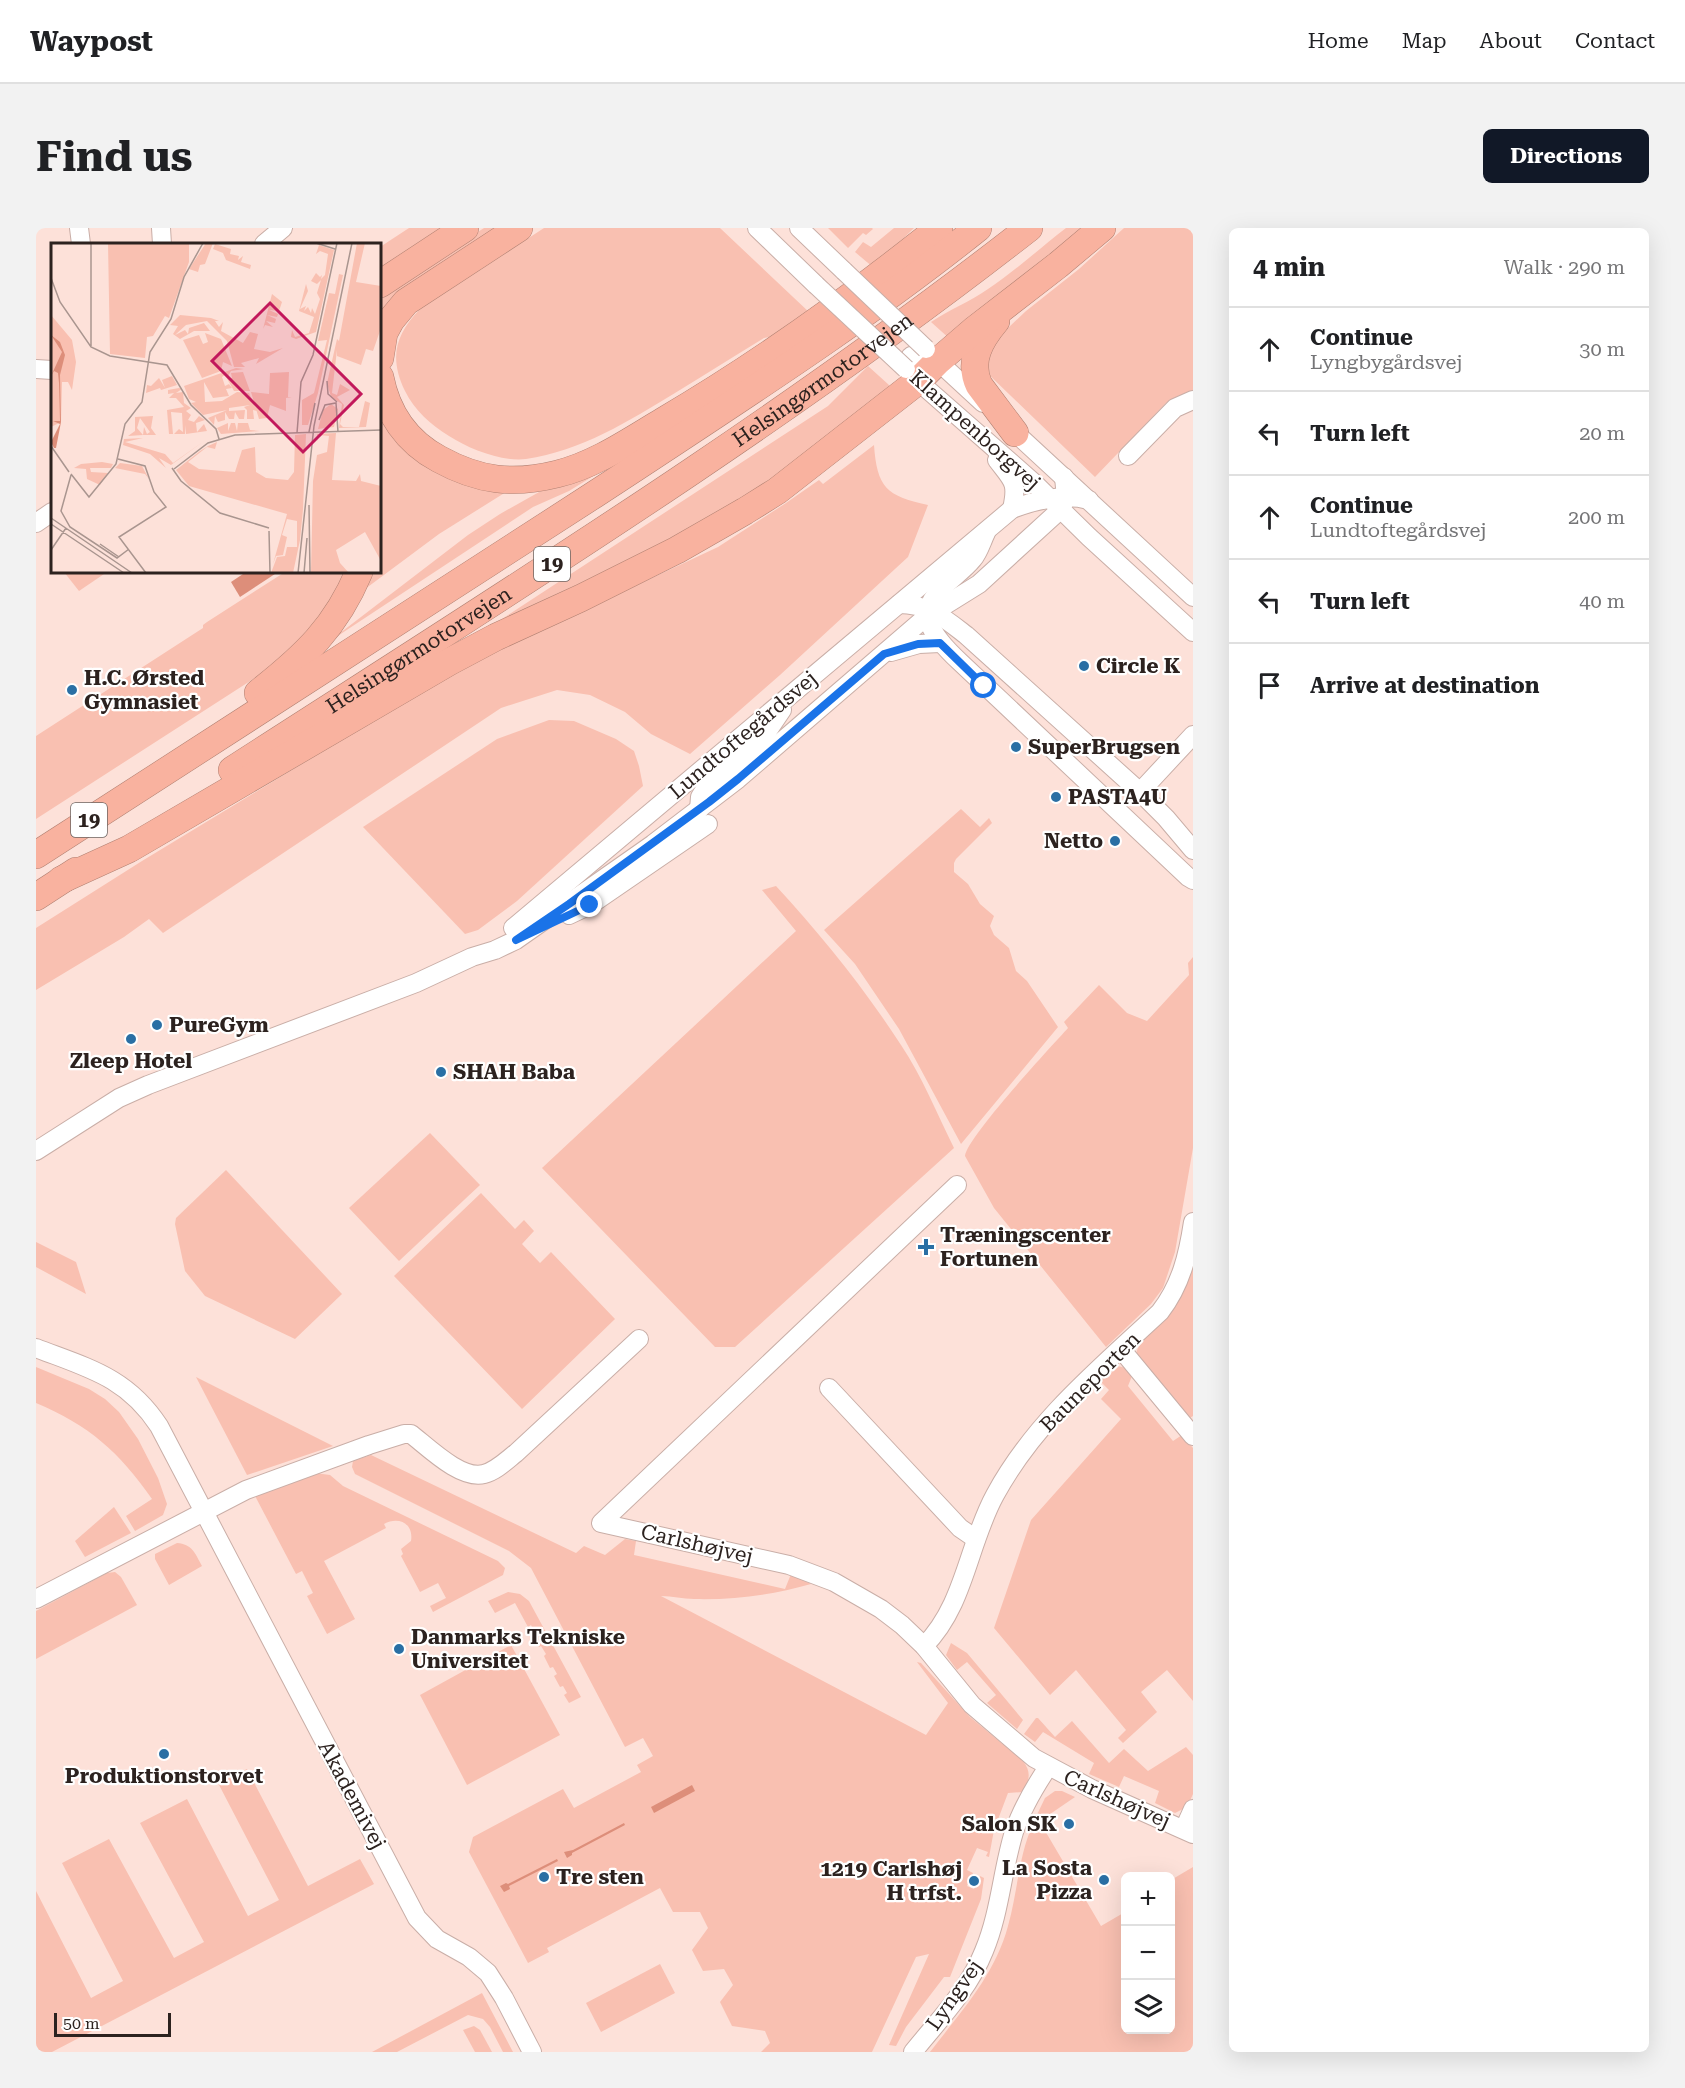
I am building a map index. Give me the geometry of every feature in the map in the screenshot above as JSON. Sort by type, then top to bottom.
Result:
[{"type":"highway","points":[[381,283],[465,228]]},
{"type":"highway","points":[[381,352],[384,333],[400,308],[418,293],[519,228]]},
{"type":"highway","points":[[381,382],[386,402],[403,431],[429,454],[443,462],[474,476],[491,479],[518,480],[558,474],[595,459],[634,438],[746,370],[819,320],[939,228]]},
{"type":"highway","name":"Helsingørmotorvejen","points":[[36,855],[544,528],[795,362],[942,258],[978,228]]},
{"type":"highway","name":"Helsingørmotorvejen","points":[[36,897],[586,542],[823,381],[1029,228]]},
{"type":"highway","points":[[61,880],[129,849],[449,662],[496,637],[638,570],[737,516],[777,491],[817,461],[920,363],[974,330],[1102,228]]},
{"type":"highway","points":[[1014,300],[984,336],[974,363],[975,376],[979,385],[1015,433]]},
{"type":"highway","points":[[143,785],[290,668],[311,648],[322,637],[350,595],[359,573]]},
{"type":"street","points":[[79,228],[81,243]]},
{"type":"street","points":[[161,228],[162,243]]},
{"type":"street","points":[[265,243],[283,228]]},
{"type":"street","name":"Klampenborgvej","points":[[757,228],[858,324],[920,363],[1015,433],[1193,597]]},
{"type":"street","name":"Klampenborgvej","points":[[799,228],[844,271],[972,428],[1059,501],[1131,577],[1193,632]]},
{"type":"street","points":[[1128,456],[1175,408],[1193,400]]},
{"type":"street","points":[[972,428],[1015,483],[1016,493],[1012,509]]},
{"type":"street","points":[[1059,501],[1064,477]]},
{"type":"street","points":[[1012,509],[1027,503],[1089,500]]},
{"type":"street","name":"Lundtoftegårdsvej","points":[[36,1151],[119,1098],[138,1089],[416,983],[516,940],[703,817],[738,779],[884,654],[929,612],[979,584],[1059,501]]},
{"type":"street","name":"Lundtoftegårdsvej","points":[[472,957],[536,911],[648,813],[1012,509]]},
{"type":"street","points":[[36,523],[51,513]]},
{"type":"street","points":[[987,530],[976,556],[932,598],[929,612],[933,633],[940,643],[1193,880]]},
{"type":"street","points":[[899,604],[914,604],[966,635],[1140,792],[1193,850]]},
{"type":"street","points":[[884,654],[918,644],[940,643]]},
{"type":"street","points":[[703,817],[700,797],[705,789],[765,735],[793,693]]},
{"type":"street","points":[[1140,792],[1193,735]]},
{"type":"street","name":"Carlshøjvej","points":[[957,1185],[602,1522],[789,1565],[834,1582],[881,1609],[902,1625],[924,1647],[972,1705],[1021,1749],[1048,1767],[1092,1789],[1188,1832]]},
{"type":"street","name":"Bauneporten","points":[[924,1647],[939,1629],[952,1607],[976,1539],[994,1497],[1016,1461],[1060,1406],[1160,1312],[1180,1279],[1190,1246],[1193,1222]]},
{"type":"street","points":[[36,1599],[246,1490],[405,1434],[411,1434],[457,1470],[483,1475],[516,1453],[639,1339]]},
{"type":"street","name":"Akademivej","points":[[36,1348],[118,1383],[135,1395],[148,1409],[417,1918],[442,1943],[469,1957],[488,1973],[532,2052]]},
{"type":"street","points":[[1121,1349],[1193,1436]]},
{"type":"street","points":[[829,1388],[960,1528],[976,1539]]},
{"type":"street","name":"Lyngvej","points":[[913,2052],[965,1986],[984,1953],[996,1917],[1015,1830],[1029,1796],[1048,1767]]},
{"type":"street","points":[[1188,1832],[1193,1809]]},
{"type":"shaded area","points":[[409,228],[451,228],[381,274],[381,246]]},
{"type":"shaded area","points":[[484,228],[501,228],[381,325],[381,294]]},
{"type":"shaded area","points":[[544,228],[720,228],[810,313],[604,434],[566,449],[526,459],[486,454],[449,436],[418,411],[400,379],[397,368],[397,347],[405,328],[420,309]]},
{"type":"shaded area","points":[[828,228],[873,229],[866,235],[863,233],[848,248]]},
{"type":"shaded area","points":[[894,228],[914,228],[874,268],[855,252],[863,242],[871,247]]},
{"type":"shaded area","points":[[1066,228],[1085,228],[951,340],[931,322],[998,282]]},
{"type":"shaded area","points":[[1124,228],[1193,228],[1193,392],[1166,403],[1095,477],[984,370],[991,344],[1026,311],[1079,269]]},
{"type":"shaded area","points":[[868,366],[889,385],[888,392],[788,469],[682,538],[462,645],[828,406]]},
{"type":"shaded area","points":[[381,403],[385,415],[506,492],[439,534],[361,592],[369,573],[381,573]]},
{"type":"shaded area","points":[[652,440],[569,491],[533,507],[327,643],[468,535],[500,514],[564,478]]},
{"type":"shaded area","points":[[874,445],[878,471],[886,487],[902,498],[928,505],[908,557],[690,754],[651,734],[625,712],[590,695],[557,690],[501,708],[163,933],[149,919],[124,937],[36,990],[36,928],[458,669],[718,547],[819,480],[823,484]]},
{"type":"shaded area","points":[[65,573],[106,573],[79,591]]},
{"type":"shaded area","points":[[244,573],[276,573],[240,597],[231,582]]},
{"type":"shaded area","points":[[283,573],[345,573],[331,601],[308,631],[261,674],[36,819],[36,736],[203,628],[207,622]]},
{"type":"shaded area","points":[[549,720],[574,721],[616,739],[634,751],[643,786],[517,901],[478,930],[465,934],[363,827],[497,739]]},
{"type":"shaded area","points":[[961,809],[980,827],[989,818],[992,823],[956,859],[954,872],[968,884],[980,904],[994,916],[990,926],[994,935],[1009,948],[1016,971],[1027,981],[1058,1027],[961,1144],[899,1029],[855,964],[824,930]]},
{"type":"shaded area","points":[[776,886],[842,963],[887,1024],[916,1069],[954,1148],[735,1347],[715,1347],[542,1168],[796,931],[762,890]]},
{"type":"shaded area","points":[[1193,957],[1193,1148],[1175,1252],[1163,1288],[1151,1304],[1106,1347],[994,1208],[965,1156],[969,1146],[994,1112],[1068,1028],[1064,1022],[1099,985],[1127,1013],[1147,1021],[1189,975],[1188,963]]},
{"type":"shaded area","points":[[430,1133],[480,1185],[399,1261],[349,1208]]},
{"type":"shaded area","points":[[226,1170],[342,1294],[295,1339],[205,1296],[185,1271],[175,1224],[176,1218]]},
{"type":"shaded area","points":[[481,1193],[515,1229],[524,1220],[534,1231],[522,1244],[540,1263],[551,1252],[615,1319],[522,1409],[394,1276]]},
{"type":"shaded area","points":[[36,1242],[76,1262],[86,1294],[36,1267]]},
{"type":"shaded area","points":[[1193,1259],[1193,1416],[1188,1419],[1136,1354],[1143,1340],[1162,1322],[1178,1300]]},
{"type":"shaded area","points":[[1117,1366],[1124,1368],[1132,1376],[1128,1386],[1173,1441],[1182,1435],[1193,1448],[1193,1701],[1167,1670],[1141,1692],[1157,1712],[1123,1743],[1118,1738],[1126,1730],[1076,1670],[1050,1695],[994,1628],[1031,1520],[1121,1419],[1101,1399],[1109,1390],[1099,1380]]},
{"type":"shaded area","points":[[36,1367],[89,1389],[119,1412],[138,1439],[158,1478],[167,1504],[163,1515],[135,1531],[126,1516],[152,1499],[127,1467],[102,1442],[72,1421],[36,1403]]},
{"type":"shaded area","points":[[196,1377],[333,1446],[247,1475]]},
{"type":"shaded area","points":[[371,1455],[576,1553],[584,1546],[605,1555],[625,1539],[636,1541],[634,1555],[785,1589],[791,1574],[811,1584],[739,1598],[694,1599],[661,1596],[926,1735],[948,1703],[917,1662],[921,1663],[970,1717],[1023,1761],[1029,1773],[1023,1792],[1008,1793],[994,1830],[989,1857],[986,1856],[988,1852],[977,1848],[967,1870],[973,1873],[967,1886],[974,1889],[980,1876],[984,1878],[981,1899],[950,1977],[944,1977],[906,2027],[896,2046],[889,2045],[929,1954],[916,1957],[872,2052],[761,2052],[770,2043],[765,2031],[732,2026],[720,2002],[733,1985],[724,1969],[703,1971],[692,1950],[708,1928],[700,1912],[673,1912],[660,1888],[547,1948],[549,1952],[528,1963],[469,1852],[473,1837],[563,1789],[574,1808],[641,1772],[637,1765],[653,1756],[643,1738],[625,1747],[531,1568],[509,1551],[355,1474],[352,1467],[353,1461]]},
{"type":"shaded area","points":[[315,1473],[330,1475],[343,1486],[498,1561],[505,1568],[503,1575],[433,1612],[430,1606],[446,1598],[438,1583],[420,1592],[401,1556],[403,1554],[401,1549],[411,1541],[410,1530],[399,1521],[389,1522],[384,1524],[386,1528],[324,1561],[355,1619],[327,1634],[307,1596],[313,1593],[302,1571],[296,1574],[254,1494]]},
{"type":"shaded area","points":[[114,1507],[131,1533],[85,1557],[75,1541]]},
{"type":"shaded area","points":[[177,1543],[190,1547],[202,1566],[169,1585],[155,1559],[155,1554]]},
{"type":"shaded area","points":[[115,1572],[121,1577],[137,1605],[36,1659],[36,1611],[107,1573]]},
{"type":"shaded area","points":[[508,1592],[520,1594],[529,1601],[581,1697],[569,1703],[564,1695],[567,1693],[563,1686],[560,1687],[554,1676],[557,1674],[553,1667],[550,1668],[544,1656],[546,1654],[533,1636],[535,1634],[531,1625],[528,1627],[515,1603],[495,1613],[488,1601]]},
{"type":"shaded area","points":[[951,1643],[967,1653],[1023,1720],[1017,1729],[987,1703],[996,1695],[967,1662],[957,1670],[946,1655]]},
{"type":"shaded area","points":[[511,1645],[560,1735],[467,1785],[420,1695]]},
{"type":"shaded area","points":[[1036,1718],[1055,1737],[1072,1721],[1109,1763],[1124,1749],[1148,1771],[1186,1747],[1193,1755],[1193,1794],[1187,1807],[1175,1813],[1155,1803],[1159,1791],[1124,1776],[1119,1787],[1089,1774],[1094,1763],[1043,1732],[1035,1742],[1024,1734]]},
{"type":"shaded area","points":[[247,1769],[308,1886],[360,1859],[374,1884],[52,2052],[36,2052],[36,1891],[91,1998],[123,1981],[62,1863],[109,1839],[174,1958],[204,1942],[140,1823],[187,1799],[248,1916],[279,1900],[218,1783]]},
{"type":"shaded area","points":[[692,1785],[695,1791],[654,1813],[651,1807]]},
{"type":"shaded area","points":[[1055,1791],[1062,1791],[1075,1797],[1037,1823],[1034,1821],[1045,1798]]},
{"type":"shaded area","points":[[624,1823],[625,1825],[572,1853],[567,1858],[564,1852],[573,1850]]},
{"type":"shaded area","points":[[1044,1829],[1101,1926],[1121,1914],[1121,2034],[1175,2034],[1175,1878],[1193,1867],[1193,2052],[930,2052],[975,1993],[995,1961],[1008,1926],[1030,1831]]},
{"type":"shaded area","points":[[557,1859],[558,1861],[509,1886],[510,1889],[504,1892],[500,1886],[508,1884]]},
{"type":"shaded area","points":[[660,1964],[675,1993],[601,2032],[586,2003]]},
{"type":"shaded area","points":[[482,1993],[513,2052],[503,2052],[490,2027],[483,2019],[468,2015],[397,2052],[372,2052]]},
{"type":"shaded area","points":[[474,2026],[480,2030],[492,2052],[475,2052],[463,2030]]},
{"type":"place","name":"Circle K","points":[[1084,666]]},
{"type":"place","name":"H.C. Ørsted Gymnasiet","points":[[72,690]]},
{"type":"place","name":"SuperBrugsen","points":[[1016,747]]},
{"type":"place","name":"PASTA4U","points":[[1056,797]]},
{"type":"place","name":"Netto","points":[[1115,841]]},
{"type":"place","name":"PureGym","points":[[157,1025]]},
{"type":"place","name":"Zleep Hotel","points":[[131,1039]]},
{"type":"place","name":"SHAH Baba","points":[[441,1072]]},
{"type":"place","name":"Træningscenter Fortunen","points":[[926,1247]]},
{"type":"place","name":"Danmarks Tekniske Universitet","points":[[399,1649]]},
{"type":"place","name":"Produktionstorvet","points":[[164,1754]]},
{"type":"place","name":"Salon SK","points":[[1069,1824]]},
{"type":"place","name":"Tre sten","points":[[544,1877]]},
{"type":"place","name":"La Sosta Pizza","points":[[1104,1880]]},
{"type":"place","name":"1219 Carlshøj H trfst.","points":[[974,1881]]},
{"type":"route","points":[[590,905],[516,940],[666,835],[709,802],[884,654],[918,644],[940,643],[984,686]]}]
